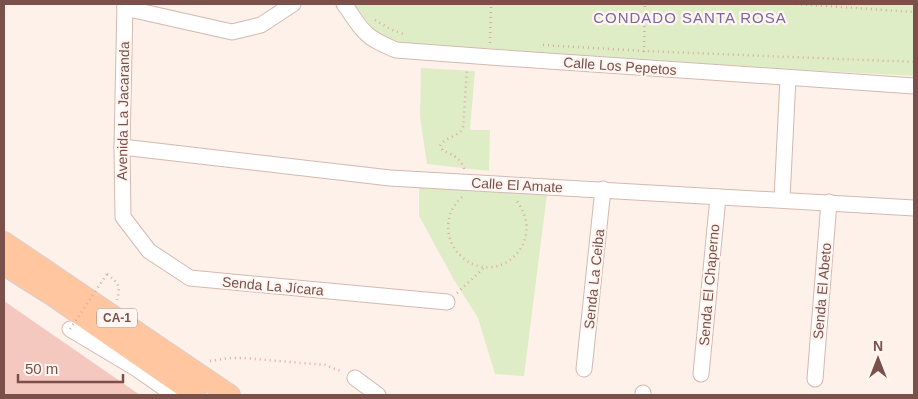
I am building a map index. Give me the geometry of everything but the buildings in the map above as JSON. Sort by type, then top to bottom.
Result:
[{"type":"main road","name":"CA-1","points":[[4,242],[230,395]]},
{"type":"main road","name":"CA-1","points":[[4,266],[53,296],[196,395]]},
{"type":"street","points":[[125,6],[232,32],[261,25],[292,4]]},
{"type":"street","name":"Calle Los Pepetos","points":[[344,4],[368,35],[396,50],[914,86]]},
{"type":"street","name":"Avenida La Jacaranda","points":[[123,217],[122,147],[125,6]]},
{"type":"street","points":[[782,200],[788,78]]},
{"type":"street","name":"Calle El Amate","points":[[122,147],[390,178],[914,208]]},
{"type":"street","name":"Senda La Ceiba","points":[[584,369],[603,190]]},
{"type":"street","name":"Senda El Chaperno","points":[[701,374],[718,197]]},
{"type":"street","name":"Senda El Abeto","points":[[815,379],[829,202]]},
{"type":"street","name":"Senda La Jícara","points":[[123,217],[149,251],[190,278],[447,302]]},
{"type":"street","points":[[70,329],[137,369],[174,395]]},
{"type":"street","points":[[356,378],[378,395]]},
{"type":"path","points":[[490,57],[491,4]]},
{"type":"path","points":[[643,68],[645,4]]},
{"type":"path","points":[[796,4],[914,12]]},
{"type":"path","points":[[372,19],[410,37]]},
{"type":"path","points":[[538,44],[644,51],[914,62]]},
{"type":"path","points":[[468,56],[463,128],[457,135],[442,142],[440,146],[443,151],[461,161],[470,182],[452,210],[448,228],[449,238],[453,247],[466,261],[485,267],[495,266],[513,258],[520,250],[525,242],[527,223],[526,214],[516,199],[516,185]]},
{"type":"path","points":[[447,302],[485,267]]},
{"type":"path","points":[[70,329],[107,274],[117,282],[119,288],[117,301]]},
{"type":"path","points":[[207,361],[244,358],[325,365],[356,378]]},
{"type":"green space","points":[[354,4],[914,4],[914,76],[407,43],[394,41],[376,33]]},
{"type":"green space","points":[[421,68],[475,71],[470,130],[490,130],[489,171],[427,164],[420,117]]},
{"type":"green space","points":[[419,187],[547,194],[524,376],[495,374],[478,318],[454,280],[419,216]]},
{"type":"district","name":"CONDADO SANTA ROSA","points":[[690,18]]}]
